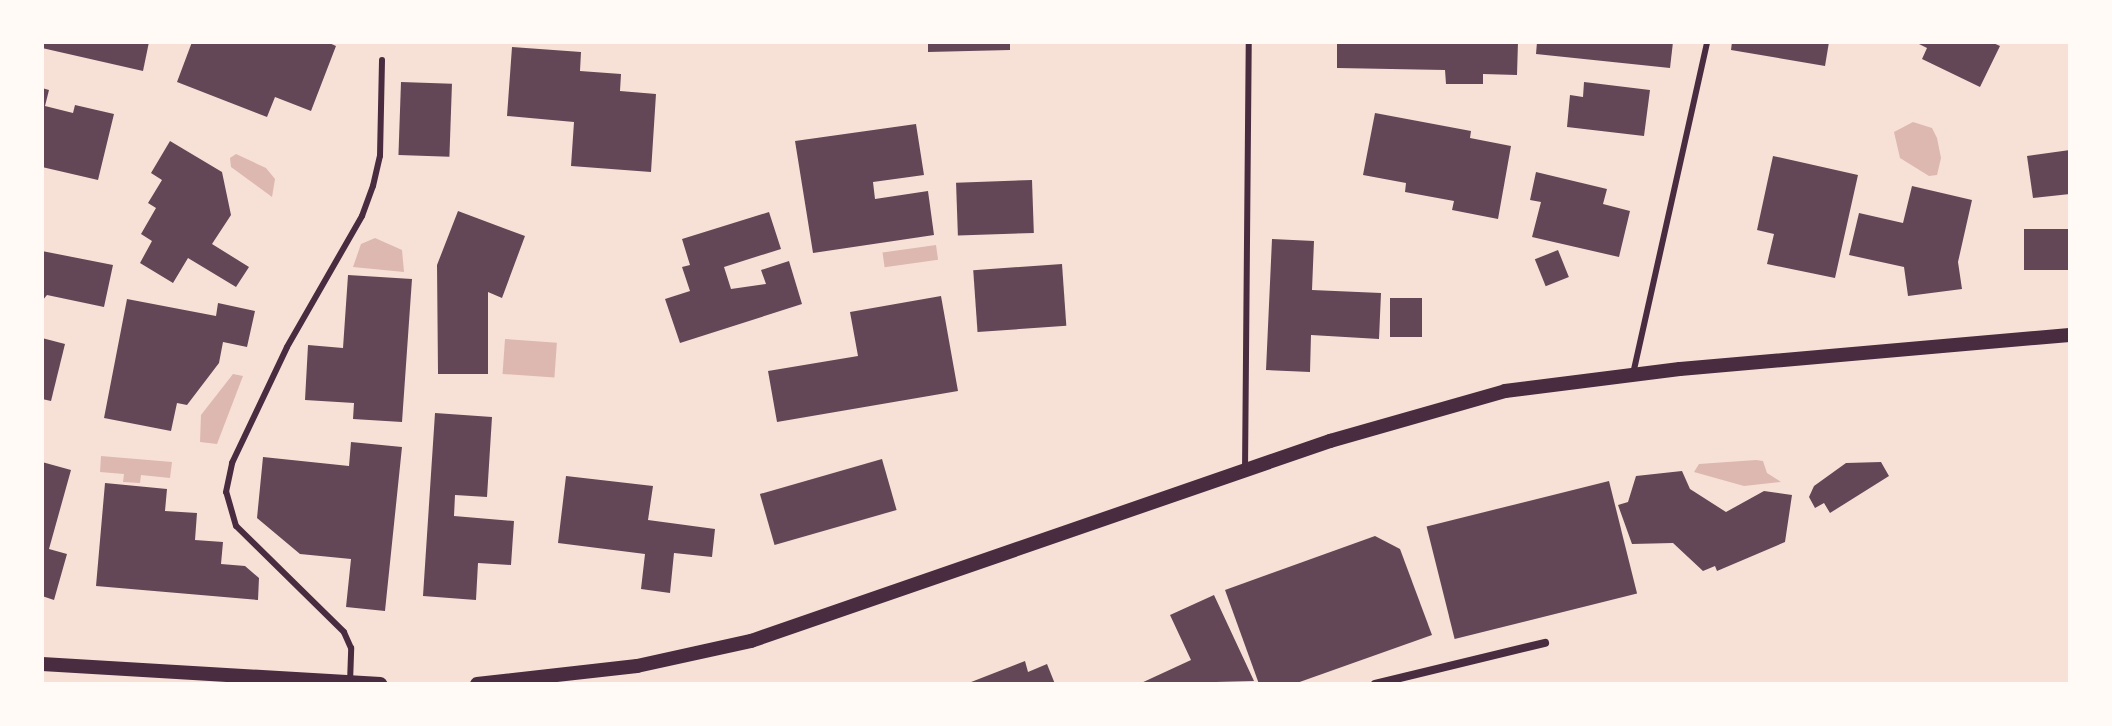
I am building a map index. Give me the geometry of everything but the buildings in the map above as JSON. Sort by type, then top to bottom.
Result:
[{"type":"street","points":[[477,684],[637,666],[751,641],[1446,405],[1563,381],[2070,335]]},
{"type":"street","points":[[1375,684],[1545,643]]},
{"type":"street","points":[[42,664],[380,684]]},
{"type":"lane","points":[[1245,471],[1249,42]]},
{"type":"lane","points":[[1633,374],[1707,42]]},
{"type":"lane","points":[[350,684],[351,648],[344,632],[236,526],[226,492],[232,463],[287,347],[368,201],[380,156],[382,60]]},
{"type":"shaded area","points":[[1913,122],[1932,128],[1937,138],[1941,158],[1937,175],[1929,176],[1900,158],[1894,132]]},
{"type":"shaded area","points":[[236,154],[266,168],[275,179],[272,197],[231,167],[230,158]]},
{"type":"shaded area","points":[[375,238],[402,250],[404,272],[353,267],[361,244]]},
{"type":"shaded area","points":[[936,245],[938,260],[885,267],[883,253]]},
{"type":"shaded area","points":[[505,339],[557,343],[554,378],[503,374]]},
{"type":"shaded area","points":[[233,374],[243,376],[217,444],[200,442],[201,415]]},
{"type":"shaded area","points":[[101,456],[172,462],[170,478],[141,475],[140,483],[123,482],[124,474],[100,472]]},
{"type":"shaded area","points":[[1763,461],[1767,473],[1781,482],[1744,486],[1694,472],[1699,464]]}]
